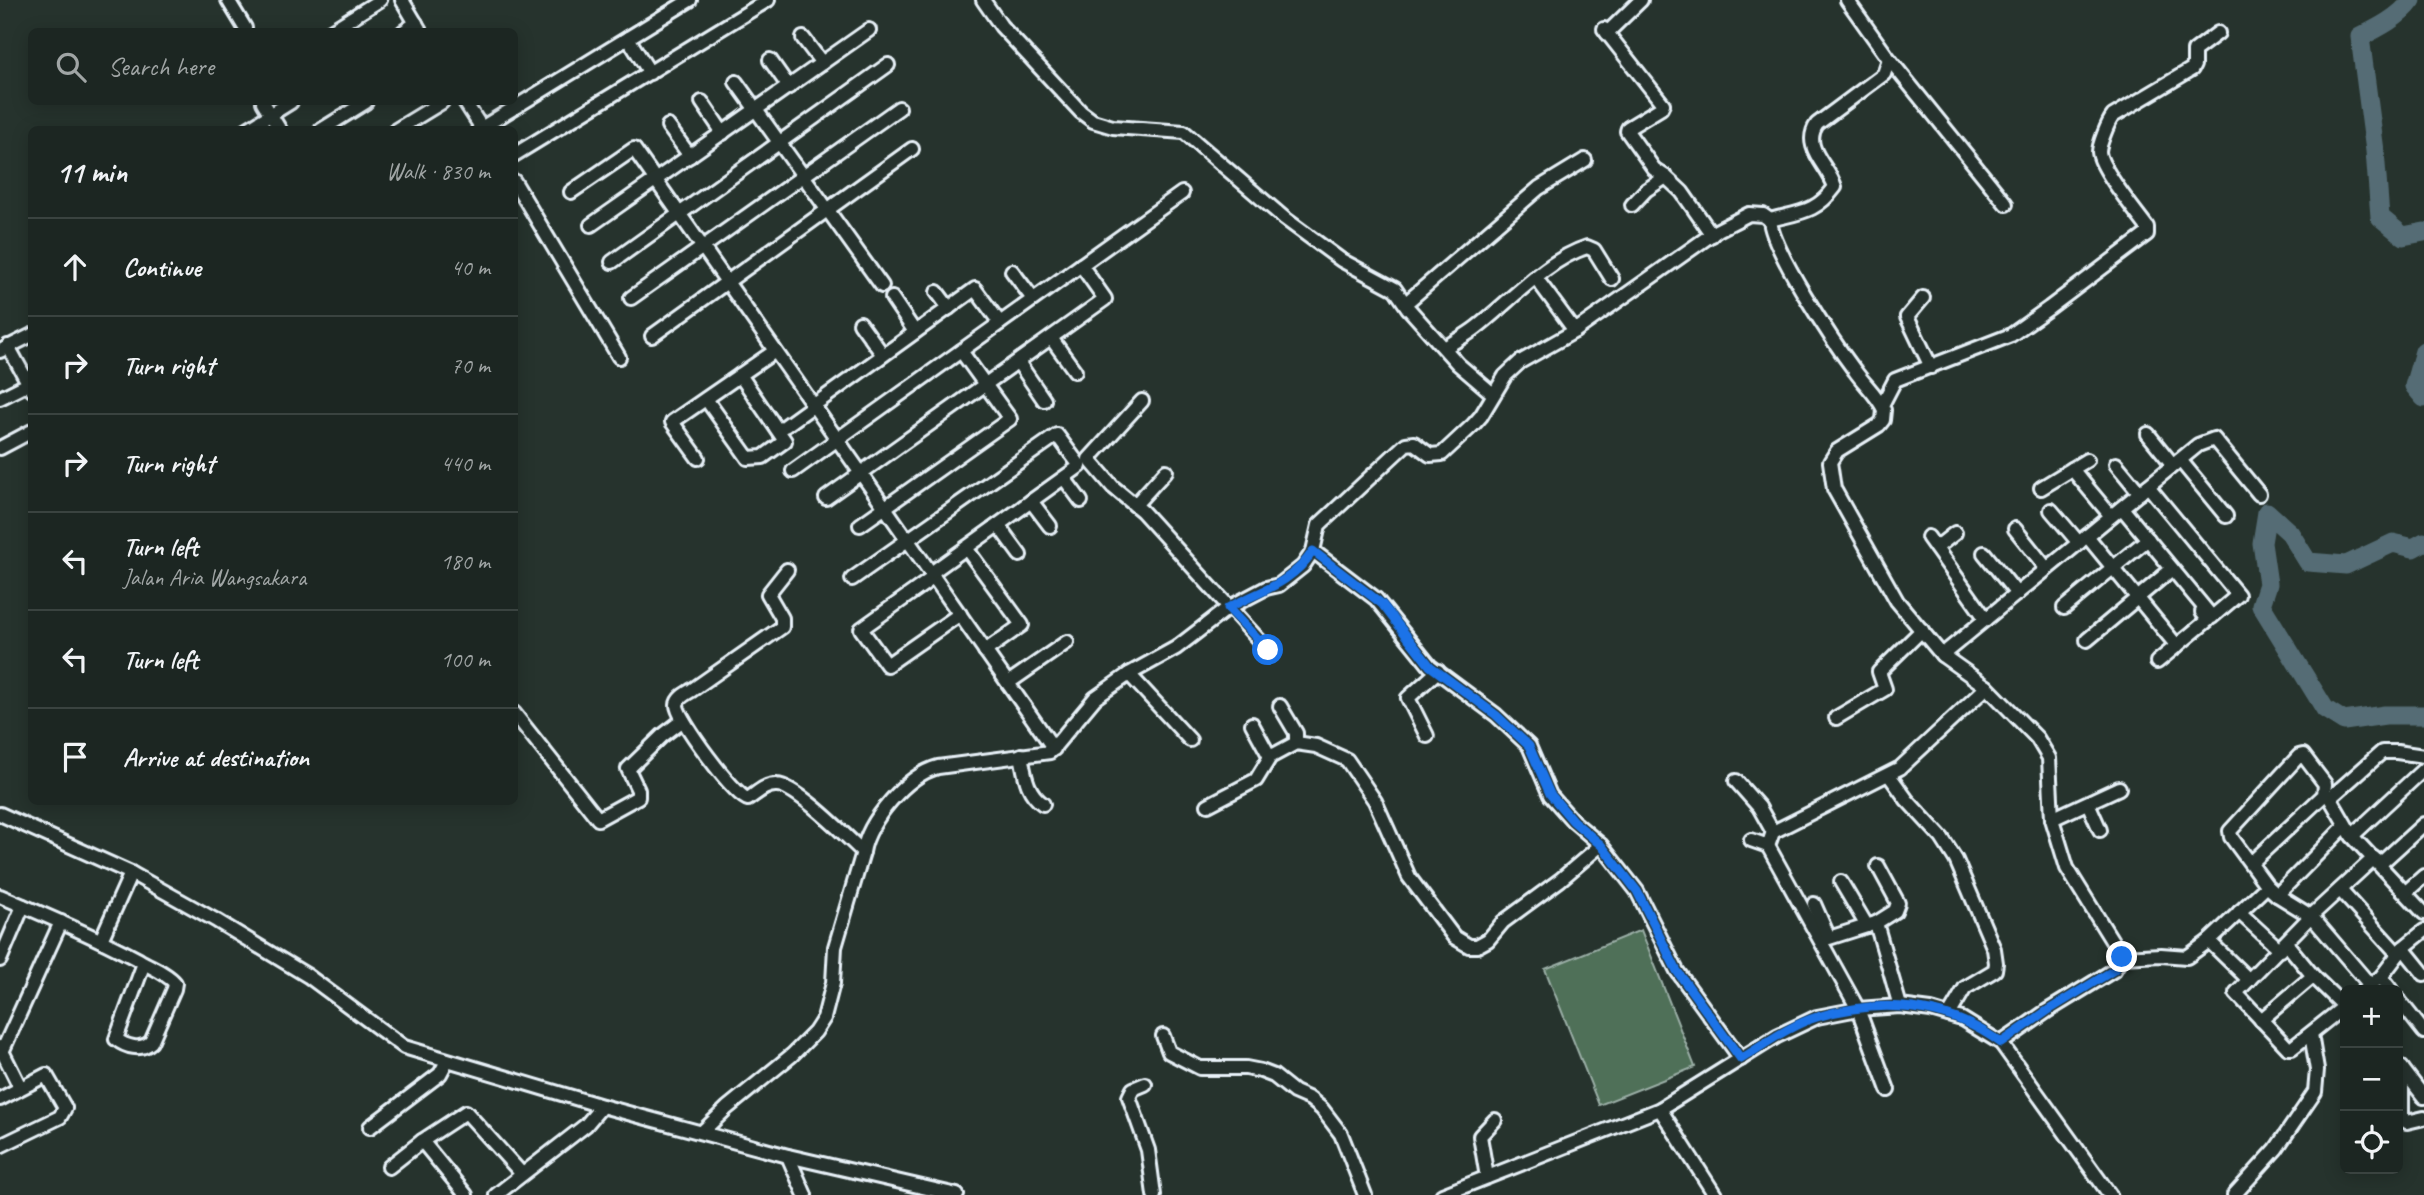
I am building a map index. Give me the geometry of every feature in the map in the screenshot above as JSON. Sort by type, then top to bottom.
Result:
[{"type":"street","points":[[228,0],[245,28]]},
{"type":"street","points":[[335,28],[380,0]]},
{"type":"street","points":[[402,0],[419,27]]},
{"type":"street","points":[[486,126],[690,0]]},
{"type":"street","points":[[518,153],[768,0]]},
{"type":"street","points":[[983,0],[1001,26],[1093,121],[1113,127],[1184,132],[1284,218],[1341,260],[1379,278],[1395,289],[1408,308],[1458,364],[1493,394]]},
{"type":"street","points":[[1641,0],[1606,31],[1663,104],[1661,108],[1631,125],[1627,131],[1654,169],[1682,191],[1712,235]]},
{"type":"street","points":[[1847,0],[1889,59],[2006,204]]},
{"type":"street","points":[[591,225],[869,30]]},
{"type":"street","points":[[2122,957],[2067,868],[2052,819],[2049,758],[2037,738],[1987,687],[1942,655],[1897,601],[1834,489],[1830,462],[1837,451],[1883,420],[1882,405],[1895,380],[2011,335],[2147,234],[2147,227],[2110,176],[2100,156],[2107,126],[2113,116],[2192,69],[2194,51],[2218,33]]},
{"type":"street","points":[[628,38],[650,72]]},
{"type":"street","points":[[803,38],[821,63]]},
{"type":"street","points":[[1770,220],[1816,207],[1835,187],[1812,145],[1812,131],[1817,124],[1884,74],[1889,59]]},
{"type":"street","points":[[770,60],[789,87]]},
{"type":"street","points":[[612,262],[888,65]]},
{"type":"street","points":[[736,82],[882,286]]},
{"type":"street","points":[[702,102],[723,133]]},
{"type":"street","points":[[265,105],[278,126]]},
{"type":"street","points":[[252,126],[286,105]]},
{"type":"street","points":[[327,126],[361,105]]},
{"type":"street","points":[[403,126],[437,105]]},
{"type":"street","points":[[467,105],[479,126]]},
{"type":"street","points":[[631,298],[898,108]]},
{"type":"street","points":[[668,126],[690,156]]},
{"type":"street","points":[[571,192],[634,149],[1054,749]]},
{"type":"street","points":[[652,336],[912,149]]},
{"type":"street","points":[[1406,303],[1539,188],[1585,160]]},
{"type":"street","points":[[1632,205],[1646,190],[1665,177]]},
{"type":"street","points":[[793,471],[1182,193]]},
{"type":"street","points":[[519,198],[619,357]]},
{"type":"street","points":[[702,1132],[792,1055],[815,1032],[824,1018],[832,984],[835,947],[863,852],[887,804],[921,775],[938,767],[1046,754],[1054,749],[1095,698],[1129,674],[1176,648],[1228,608],[1266,588],[1279,585],[1303,565],[1313,551],[1319,525],[1390,457],[1411,442],[1430,455],[1442,454],[1481,416],[1512,368],[1574,331],[1712,235],[1749,214],[1763,215],[1770,220],[1771,231],[1791,270],[1855,372],[1882,405]]},
{"type":"street","points":[[1445,348],[1570,254],[1587,247],[1594,250],[1612,279]]},
{"type":"street","points":[[826,498],[1105,299],[1081,265]]},
{"type":"street","points":[[1013,271],[1032,299]]},
{"type":"street","points":[[1536,278],[1574,331]]},
{"type":"street","points":[[785,426],[975,289],[1000,323]]},
{"type":"street","points":[[937,292],[948,308]]},
{"type":"street","points":[[892,298],[915,332]]},
{"type":"street","points":[[1923,298],[1907,317],[1931,367]]},
{"type":"street","points":[[860,323],[883,355]]},
{"type":"street","points":[[28,337],[4,349],[28,382]]},
{"type":"street","points":[[1051,338],[1075,371]]},
{"type":"street","points":[[698,458],[673,422],[775,351]]},
{"type":"street","points":[[860,525],[1010,419],[961,351]]},
{"type":"street","points":[[1018,362],[1044,400]]},
{"type":"street","points":[[706,399],[748,458],[763,457],[785,441],[740,375]]},
{"type":"street","points":[[0,398],[28,386]]},
{"type":"street","points":[[1142,401],[1089,459],[1113,487],[1135,505],[1268,650]]},
{"type":"street","points":[[0,448],[28,433]]},
{"type":"street","points":[[2148,434],[2226,516]]},
{"type":"street","points":[[852,579],[1056,435],[1080,466],[966,548],[861,629],[887,665],[960,614]]},
{"type":"street","points":[[1942,655],[2198,445],[2214,439],[2259,494]]},
{"type":"street","points":[[2041,488],[2087,460]]},
{"type":"street","points":[[2072,469],[2146,541],[2212,617],[2238,595],[2144,489],[2116,464]]},
{"type":"street","points":[[1135,505],[1166,471]]},
{"type":"street","points":[[1064,478],[1081,501]]},
{"type":"street","points":[[1031,501],[1050,526]]},
{"type":"street","points":[[2051,510],[2113,568],[2177,646]]},
{"type":"street","points":[[998,525],[1020,555]]},
{"type":"street","points":[[2015,529],[2047,569]]},
{"type":"street","points":[[1936,548],[1955,533]]},
{"type":"street","points":[[1928,537],[1986,619]]},
{"type":"street","points":[[2064,608],[2146,541]]},
{"type":"street","points":[[966,548],[1022,625],[985,651]]},
{"type":"street","points":[[1313,551],[1376,599],[1421,657],[1496,715],[1529,746],[1550,794],[1573,821],[1601,845],[1637,891],[1677,971],[1741,1059]]},
{"type":"street","points":[[1984,553],[2017,594]]},
{"type":"street","points":[[788,570],[768,594],[782,618],[782,627],[678,700],[677,705],[683,720],[726,781],[740,796],[748,799],[763,789],[782,785],[813,807],[863,852]]},
{"type":"street","points":[[2087,640],[2171,571]]},
{"type":"street","points":[[2157,662],[2208,620],[2171,571]]},
{"type":"street","points":[[1836,718],[1885,690],[1879,672],[1922,630]]},
{"type":"street","points":[[1008,683],[1067,642]]},
{"type":"street","points":[[1427,736],[1408,698],[1438,671]]},
{"type":"street","points":[[1129,674],[1190,740]]},
{"type":"street","points":[[1768,846],[1773,832],[1900,768],[1987,687]]},
{"type":"street","points":[[1280,706],[1296,733],[1296,743]]},
{"type":"street","points":[[518,718],[598,819],[638,797],[638,790],[628,769],[683,720]]},
{"type":"street","points":[[1252,724],[1270,757]]},
{"type":"street","points":[[1208,805],[1256,780],[1270,757],[1296,743],[1316,746],[1348,760],[1375,801],[1409,877],[1454,937],[1469,947],[1488,940],[1503,922],[1560,880],[1601,845]]},
{"type":"street","points":[[2251,863],[2309,807],[2327,797],[2382,752],[2424,756]]},
{"type":"street","points":[[1021,755],[1029,789],[1043,804]]},
{"type":"street","points":[[2424,913],[2349,831],[2327,797],[2325,784],[2307,758],[2299,756],[2230,831],[2231,837],[2267,886],[2311,916],[2372,984],[2401,951],[2424,931]]},
{"type":"street","points":[[2277,895],[2424,769]]},
{"type":"street","points":[[1889,775],[1907,800],[1942,838],[1956,860],[1994,949],[1995,970],[1965,988],[1949,1015]]},
{"type":"street","points":[[1736,781],[1759,807],[1773,832]]},
{"type":"street","points":[[2052,819],[2119,788]]},
{"type":"street","points":[[2088,803],[2100,830]]},
{"type":"street","points":[[0,814],[131,873],[308,976],[404,1047],[603,1106],[788,1156],[957,1195]]},
{"type":"street","points":[[2340,1011],[2292,1048],[2288,1048],[2237,996],[2237,990],[2340,890],[2424,824]]},
{"type":"street","points":[[1751,840],[1768,846],[1858,1009],[1888,1090]]},
{"type":"street","points":[[1814,904],[1829,938],[1871,925],[1895,911],[1898,903],[1878,866]]},
{"type":"street","points":[[101,940],[131,873]]},
{"type":"street","points":[[2406,892],[2424,876]]},
{"type":"street","points":[[1842,882],[1871,925],[1900,1006]]},
{"type":"street","points":[[2122,957],[2161,955],[2184,958],[2209,941],[2267,886]]},
{"type":"street","points":[[2340,890],[2424,974]]},
{"type":"street","points":[[0,896],[101,940],[144,963],[172,979],[175,984],[151,1042],[138,1048],[116,1039],[144,963]]},
{"type":"street","points":[[0,960],[23,906]]},
{"type":"street","points":[[2239,912],[2283,947],[2340,1002]]},
{"type":"street","points":[[20,1087],[1,1049],[61,922]]},
{"type":"street","points":[[2209,941],[2249,980]]},
{"type":"street","points":[[2001,1043],[2114,970],[2122,957]]},
{"type":"street","points":[[2261,1020],[2314,976]]},
{"type":"street","points":[[1442,1195],[1619,1128],[1660,1109],[1798,1025],[1817,1017],[1858,1009],[1900,1006],[1949,1015],[1971,1024],[2001,1043],[2110,1195]]},
{"type":"street","points":[[2403,1008],[2424,1032]]},
{"type":"street","points":[[2234,1195],[2276,1149],[2315,1092],[2317,1070],[2311,1034]]},
{"type":"street","points":[[1163,1035],[1169,1052],[1194,1066],[1261,1070],[1322,1109],[1340,1134],[1365,1195]]},
{"type":"street","points":[[370,1127],[440,1074],[447,1061]]},
{"type":"street","points":[[2403,1069],[2424,1097]]},
{"type":"street","points":[[0,1099],[46,1076],[65,1108],[60,1117],[0,1146]]},
{"type":"street","points":[[1145,1084],[1133,1089],[1129,1097],[1148,1150],[1154,1195]]},
{"type":"street","points":[[496,1195],[586,1125],[603,1106]]},
{"type":"street","points":[[1660,1109],[1715,1195]]},
{"type":"street","points":[[2402,1111],[2402,1119],[2407,1122],[2424,1118]]},
{"type":"street","points":[[389,1167],[422,1141],[467,1112],[522,1174]]},
{"type":"street","points":[[1487,1177],[1480,1136],[1495,1120]]},
{"type":"street","points":[[422,1141],[466,1195]]},
{"type":"street","points":[[788,1156],[805,1195]]},
{"type":"green space","points":[[1641,930],[1695,1067],[1599,1105],[1545,969]]},
{"type":"waterway","points":[[2412,0],[2395,17],[2360,37],[2375,151],[2380,217],[2403,236],[2424,232]]},
{"type":"waterway","points":[[2424,351],[2414,386],[2424,398]]},
{"type":"waterway","points":[[2424,542],[2413,548],[2393,543],[2346,565],[2308,562],[2290,533],[2267,512],[2262,543],[2268,584],[2261,605],[2325,709],[2344,721],[2385,715],[2424,715]]},
{"type":"route","points":[[1268,650],[1228,608],[1266,588],[1279,585],[1303,565],[1313,551],[1382,604],[1430,666],[1496,715],[1529,746],[1550,794],[1573,821],[1601,845],[1637,891],[1677,971],[1741,1059],[1798,1025],[1817,1017],[1858,1009],[1900,1006],[1931,1010],[1962,1019],[2001,1043],[2114,970],[2122,957]]}]
